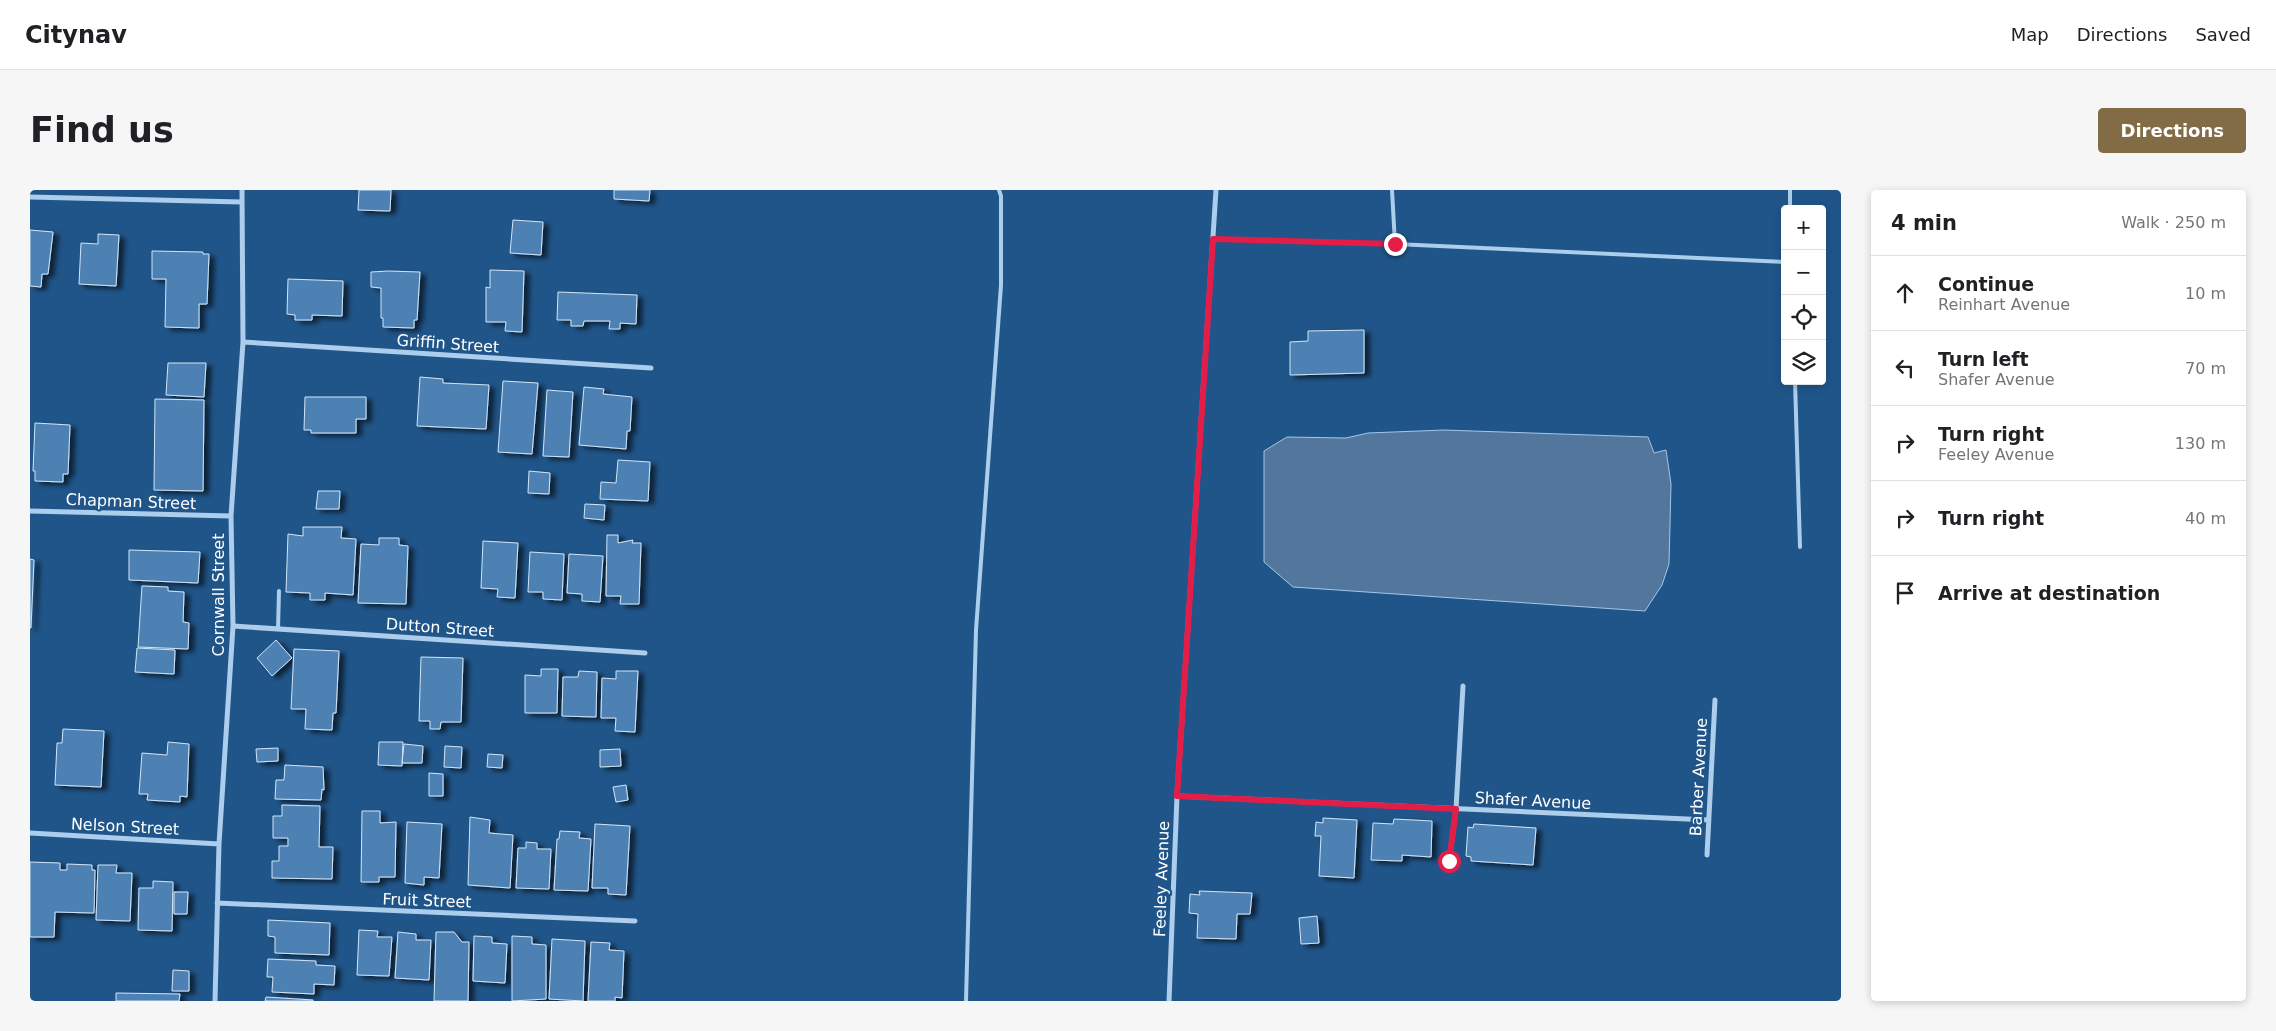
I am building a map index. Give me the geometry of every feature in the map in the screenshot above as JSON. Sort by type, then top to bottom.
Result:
[{"type":"street","name":"Cornwall Street","points":[[215,1001],[219,844],[233,626],[231,516],[243,342],[242,190]]},
{"type":"street","name":"Feeley Avenue","points":[[1169,1001],[1177,796],[1216,190]]},
{"type":"street","points":[[30,197],[241,202]]},
{"type":"street","name":"Griffin Street","points":[[243,342],[651,368]]},
{"type":"street","name":"Chapman Street","points":[[30,511],[231,516]]},
{"type":"street","name":"Dutton Street","points":[[233,626],[645,653]]},
{"type":"street","points":[[1449,861],[1456,809],[1463,686]]},
{"type":"street","name":"Barber Avenue","points":[[1707,855],[1714,700]]},
{"type":"street","name":"Shafer Avenue","points":[[1177,796],[1709,820]]},
{"type":"street","name":"Nelson Street","points":[[30,833],[219,844]]},
{"type":"street","name":"Fruit Street","points":[[217,903],[635,921]]},
{"type":"lane","points":[[966,1001],[976,630],[1001,285],[1001,196],[999,190]]},
{"type":"lane","points":[[1392,190],[1395,244]]},
{"type":"lane","points":[[1790,190],[1790,205]]},
{"type":"lane","points":[[1213,239],[1395,244],[1781,262]]},
{"type":"lane","points":[[1795,385],[1800,547]]},
{"type":"lane","points":[[278,629],[280,591]]},
{"type":"water","points":[[1444,430],[1648,437],[1654,453],[1666,450],[1671,484],[1669,564],[1662,585],[1645,611],[1293,587],[1264,562],[1264,451],[1287,437],[1346,438],[1368,433]]},
{"type":"building","points":[[359,190],[391,190],[390,211],[358,210]]},
{"type":"building","points":[[614,190],[650,190],[649,201],[614,199]]},
{"type":"building","points":[[513,220],[543,222],[541,255],[510,253]]},
{"type":"building","points":[[30,230],[53,232],[48,274],[42,274],[41,287],[30,286]]},
{"type":"building","points":[[98,234],[119,235],[116,286],[79,284],[81,243],[98,244]]},
{"type":"building","points":[[152,251],[203,252],[203,254],[209,254],[207,304],[199,304],[199,328],[165,327],[166,279],[152,279]]},
{"type":"building","points":[[490,270],[524,271],[522,332],[505,331],[506,322],[486,322],[486,287],[490,288]]},
{"type":"building","points":[[371,272],[420,272],[417,320],[414,320],[414,328],[383,327],[383,318],[381,318],[381,288],[371,287]]},
{"type":"building","points":[[288,279],[343,281],[342,316],[312,315],[312,320],[295,320],[295,315],[287,314]]},
{"type":"building","points":[[558,292],[637,295],[636,324],[620,323],[620,329],[609,329],[610,321],[584,321],[583,326],[571,326],[571,320],[557,320]]},
{"type":"building","points":[[1364,330],[1364,373],[1290,375],[1290,342],[1308,341],[1308,331]]},
{"type":"building","points":[[168,363],[206,363],[204,397],[166,395]]},
{"type":"building","points":[[420,377],[443,379],[443,383],[489,385],[486,429],[417,426]]},
{"type":"building","points":[[503,381],[538,383],[532,454],[498,452]]},
{"type":"building","points":[[584,387],[604,389],[603,394],[632,397],[630,431],[627,431],[626,449],[579,445]]},
{"type":"building","points":[[547,390],[573,392],[569,457],[543,456]]},
{"type":"building","points":[[305,397],[366,397],[366,419],[356,419],[356,433],[311,433],[311,430],[304,430]]},
{"type":"building","points":[[155,399],[204,400],[203,491],[154,490]]},
{"type":"building","points":[[35,423],[70,425],[68,474],[63,474],[63,482],[35,481],[35,471],[33,471]]},
{"type":"building","points":[[618,460],[650,462],[648,501],[600,499],[601,482],[616,483]]},
{"type":"building","points":[[529,471],[550,473],[549,494],[528,493]]},
{"type":"building","points":[[318,491],[340,491],[339,509],[316,509]]},
{"type":"building","points":[[585,504],[605,505],[604,520],[584,518]]},
{"type":"building","points":[[303,527],[342,527],[341,538],[356,539],[353,595],[325,593],[325,600],[310,600],[310,593],[286,592],[288,534],[303,536]]},
{"type":"building","points":[[607,535],[618,535],[618,543],[633,540],[632,543],[641,543],[639,604],[620,604],[621,596],[606,596]]},
{"type":"building","points":[[379,538],[399,538],[399,545],[408,546],[406,604],[358,603],[361,544],[379,545]]},
{"type":"building","points":[[483,541],[518,543],[515,598],[497,597],[498,589],[481,588]]},
{"type":"building","points":[[129,550],[200,552],[198,583],[129,580]]},
{"type":"building","points":[[530,552],[564,554],[562,600],[543,599],[543,592],[528,592]]},
{"type":"building","points":[[569,554],[603,556],[600,602],[582,601],[582,594],[567,593]]},
{"type":"building","points":[[30,559],[34,560],[31,628],[30,628]]},
{"type":"building","points":[[142,586],[168,587],[168,591],[184,592],[183,622],[189,623],[188,649],[138,647]]},
{"type":"building","points":[[276,640],[292,658],[272,676],[257,658]]},
{"type":"building","points":[[137,648],[175,650],[174,674],[135,672]]},
{"type":"building","points":[[294,649],[339,651],[336,713],[333,713],[332,730],[305,729],[306,709],[291,709]]},
{"type":"building","points":[[421,657],[463,658],[461,722],[441,722],[440,729],[430,729],[430,721],[419,721]]},
{"type":"building","points":[[541,669],[558,669],[557,713],[525,713],[525,675],[541,676]]},
{"type":"building","points":[[579,671],[597,672],[596,717],[562,716],[563,677],[578,677]]},
{"type":"building","points":[[616,671],[638,671],[635,732],[615,731],[616,718],[601,718],[602,678],[616,679]]},
{"type":"building","points":[[63,729],[104,731],[101,787],[55,785],[57,743],[62,743]]},
{"type":"building","points":[[168,742],[189,744],[187,797],[180,796],[180,802],[147,800],[148,794],[139,794],[142,753],[167,755]]},
{"type":"building","points":[[379,742],[403,742],[402,766],[378,765]]},
{"type":"building","points":[[404,744],[423,746],[422,763],[402,763]]},
{"type":"building","points":[[445,746],[462,747],[461,768],[444,767]]},
{"type":"building","points":[[278,748],[278,761],[257,762],[256,749]]},
{"type":"building","points":[[620,749],[621,766],[600,767],[600,750]]},
{"type":"building","points":[[488,754],[503,755],[502,768],[487,767]]},
{"type":"building","points":[[285,765],[323,767],[324,790],[322,789],[321,800],[275,799],[276,780],[284,780]]},
{"type":"building","points":[[429,773],[443,774],[443,796],[429,796]]},
{"type":"building","points":[[626,785],[628,800],[616,802],[613,787]]},
{"type":"building","points":[[282,805],[320,806],[319,847],[333,847],[332,879],[272,878],[272,861],[279,861],[279,846],[288,846],[288,838],[273,838],[273,816],[282,816]]},
{"type":"building","points":[[362,811],[380,811],[380,823],[396,822],[395,877],[379,877],[379,882],[361,882]]},
{"type":"building","points":[[470,817],[490,820],[489,833],[513,835],[510,888],[468,885]]},
{"type":"building","points":[[1323,818],[1357,820],[1354,878],[1319,876],[1321,836],[1315,836],[1316,822],[1323,823]]},
{"type":"building","points":[[1394,819],[1432,821],[1431,857],[1402,855],[1402,861],[1371,860],[1373,823],[1393,824]]},
{"type":"building","points":[[407,822],[442,824],[439,878],[424,877],[424,885],[405,883]]},
{"type":"building","points":[[595,824],[630,826],[626,895],[608,894],[608,888],[592,888]]},
{"type":"building","points":[[1474,824],[1536,828],[1533,865],[1471,861],[1471,857],[1466,856],[1468,827],[1473,828]]},
{"type":"building","points":[[560,831],[580,832],[579,838],[591,839],[588,891],[554,890],[557,839],[559,839]]},
{"type":"building","points":[[526,842],[537,843],[537,849],[551,849],[549,889],[516,888],[518,848],[526,848]]},
{"type":"building","points":[[30,862],[60,863],[60,870],[67,870],[67,864],[92,865],[92,870],[95,870],[94,913],[55,912],[54,937],[30,937]]},
{"type":"building","points":[[98,865],[117,865],[116,873],[132,873],[130,921],[96,920]]},
{"type":"building","points":[[153,881],[173,882],[172,931],[138,930],[139,888],[153,888]]},
{"type":"building","points":[[1199,891],[1252,893],[1250,914],[1237,914],[1236,939],[1197,938],[1198,914],[1189,913],[1190,894],[1200,895]]},
{"type":"building","points":[[174,892],[188,892],[187,914],[174,914]]},
{"type":"building","points":[[1317,916],[1319,943],[1301,944],[1299,918]]},
{"type":"building","points":[[268,920],[330,923],[329,955],[275,953],[275,937],[268,936]]},
{"type":"building","points":[[359,930],[378,931],[377,937],[392,937],[389,976],[357,975]]},
{"type":"building","points":[[398,932],[416,934],[416,940],[431,940],[429,980],[395,978]]},
{"type":"building","points":[[436,932],[454,932],[462,942],[469,942],[468,1001],[434,1001]]},
{"type":"building","points":[[474,936],[492,937],[492,943],[507,944],[505,983],[473,981]]},
{"type":"building","points":[[512,936],[532,937],[532,944],[546,945],[546,999],[512,1001]]},
{"type":"building","points":[[552,939],[585,941],[583,1001],[549,999]]},
{"type":"building","points":[[591,942],[610,943],[609,950],[624,951],[622,998],[615,997],[615,1001],[588,1001]]},
{"type":"building","points":[[268,959],[316,961],[316,965],[335,966],[334,985],[314,984],[314,994],[272,992],[273,977],[267,977]]},
{"type":"building","points":[[173,970],[189,971],[189,991],[172,991]]},
{"type":"building","points":[[116,993],[180,994],[179,1001],[116,1001]]},
{"type":"building","points":[[266,997],[313,1000],[313,1001],[265,1001]]},
{"type":"route","points":[[1395,244],[1213,239],[1177,796],[1456,809],[1449,861]]}]
